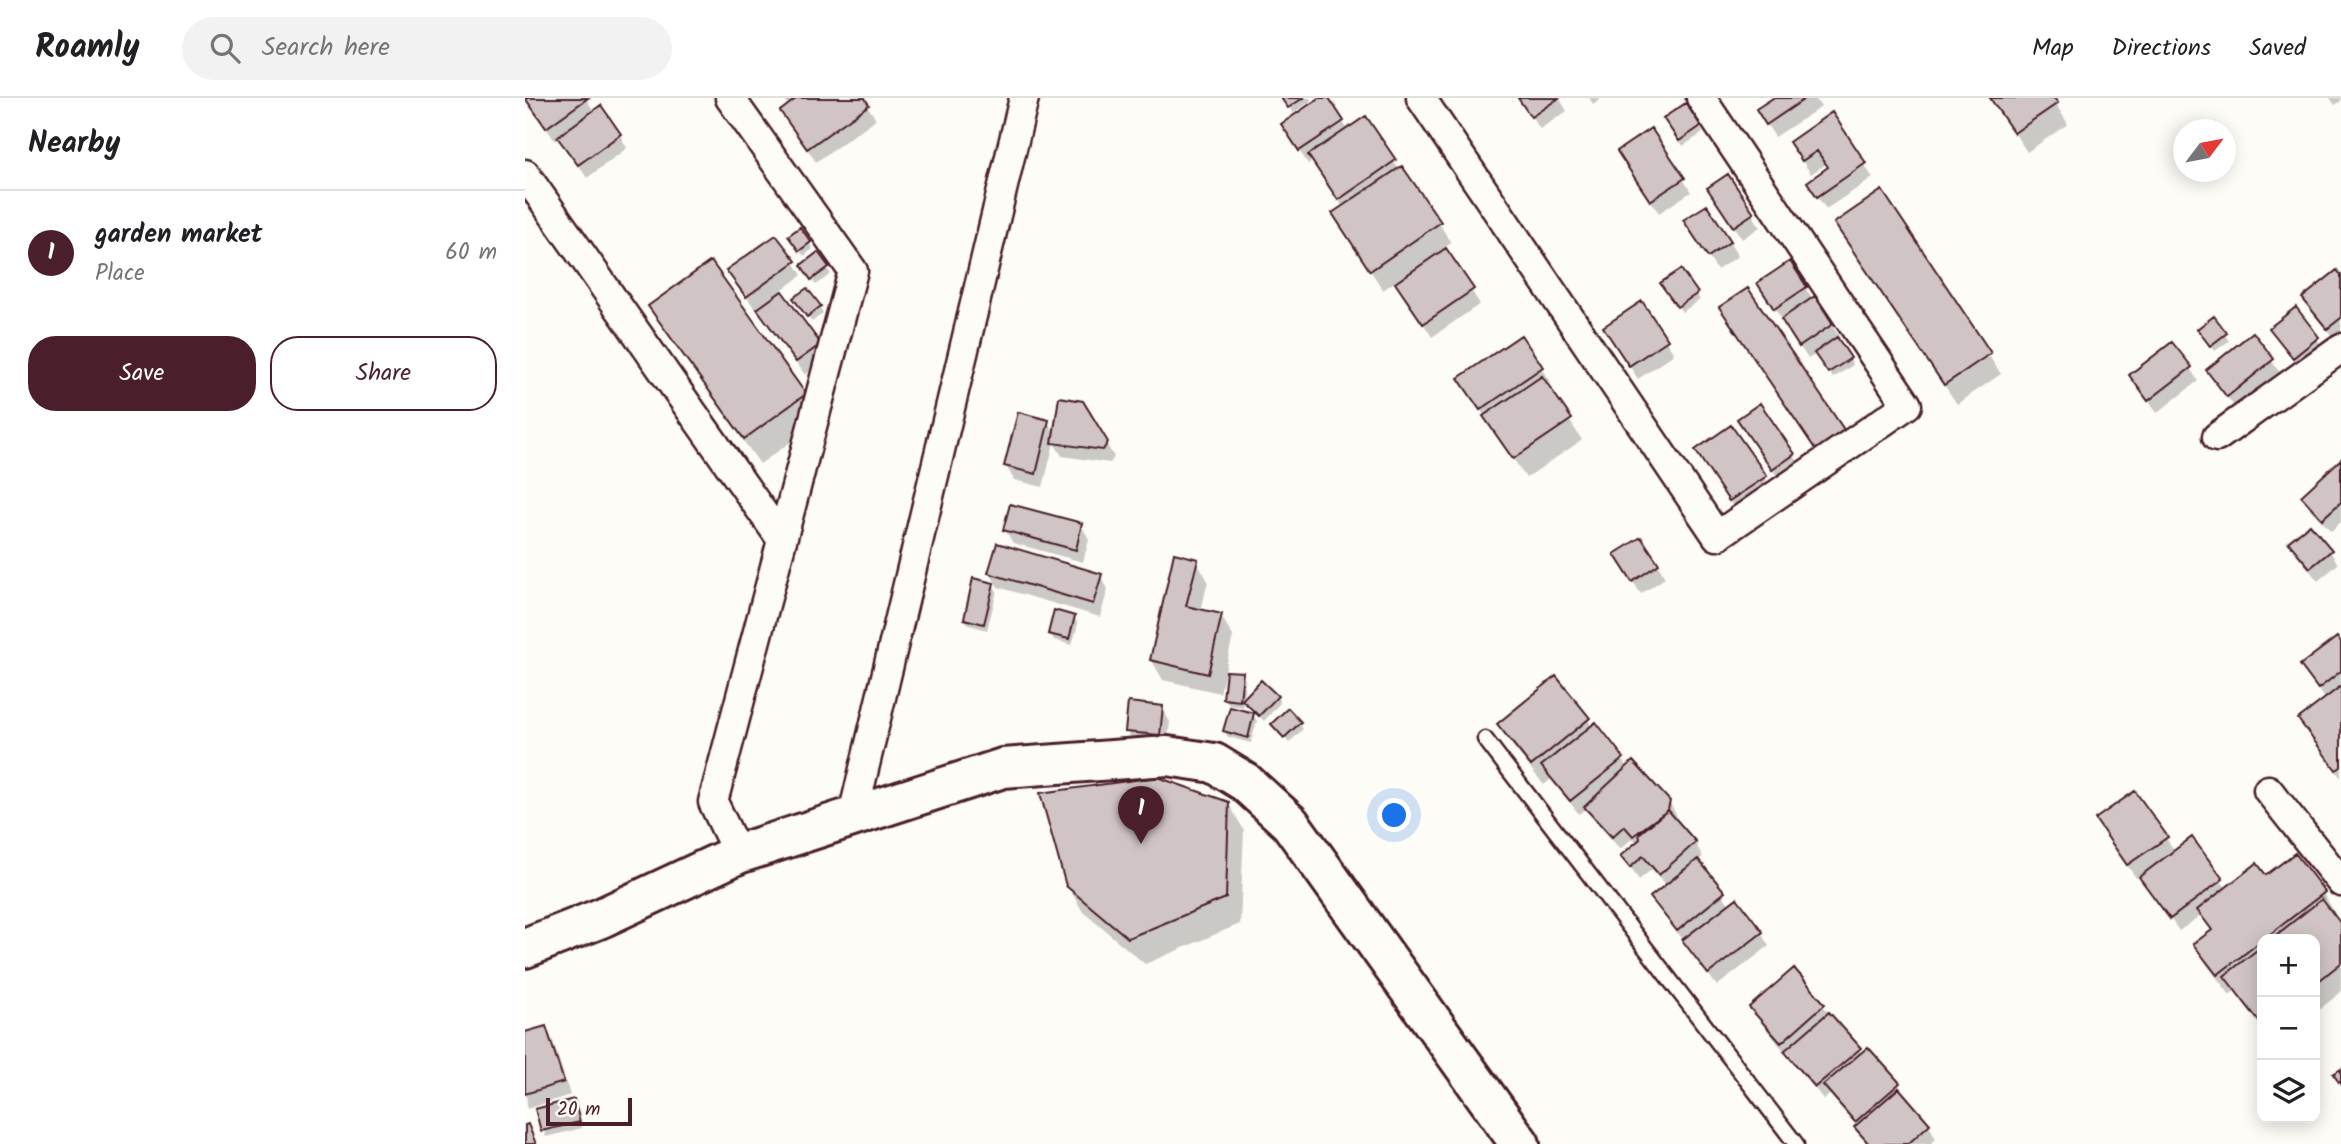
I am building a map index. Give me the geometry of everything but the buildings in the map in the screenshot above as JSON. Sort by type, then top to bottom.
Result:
[{"type":"street","points":[[730,98],[853,271],[713,802],[738,855]]},
{"type":"street","points":[[853,815],[1024,98]]},
{"type":"street","points":[[1421,98],[1717,536],[1907,405],[1701,98]]},
{"type":"street","points":[[525,174],[782,540]]},
{"type":"street","points":[[2217,437],[2341,348]]},
{"type":"street","points":[[525,948],[601,918],[738,855],[853,815],[1003,768],[1167,756],[1214,763],[1245,782],[1290,823],[1520,1144]]},
{"type":"street","points":[[2268,790],[2341,882]]},
{"type":"lane","points":[[1485,740],[1796,1144]]},
{"type":"place","name":"garden market","points":[[1141,844]]}]
